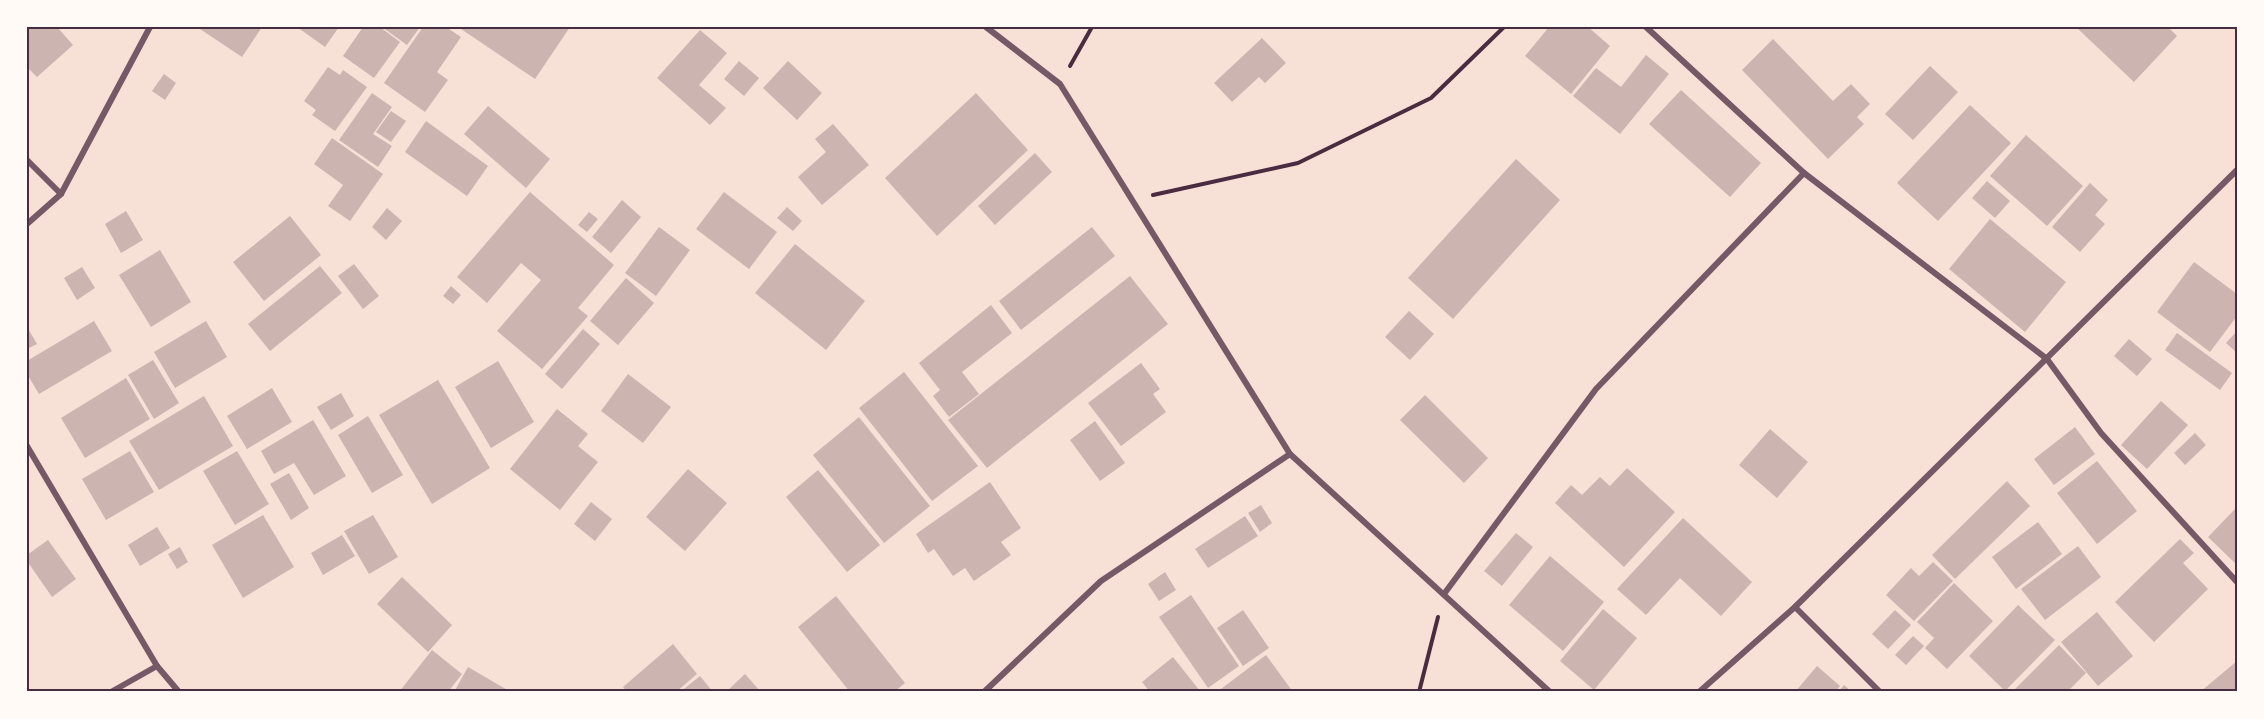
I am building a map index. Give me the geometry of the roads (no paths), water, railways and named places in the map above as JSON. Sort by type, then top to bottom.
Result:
[{"type":"street","points":[[27,224],[61,194],[150,27]]},
{"type":"street","points":[[986,27],[1060,84],[1290,454],[1550,692]]},
{"type":"street","points":[[1646,27],[1804,173],[2047,359],[2101,434],[2237,582]]},
{"type":"street","points":[[27,160],[61,194]]},
{"type":"street","points":[[1699,692],[1795,607],[2237,170]]},
{"type":"street","points":[[1444,594],[1596,389],[1804,173]]},
{"type":"street","points":[[27,446],[158,666],[179,692]]},
{"type":"street","points":[[984,692],[1101,581],[1290,454]]},
{"type":"street","points":[[1795,607],[1880,692]]},
{"type":"street","points":[[111,692],[158,666]]}]
